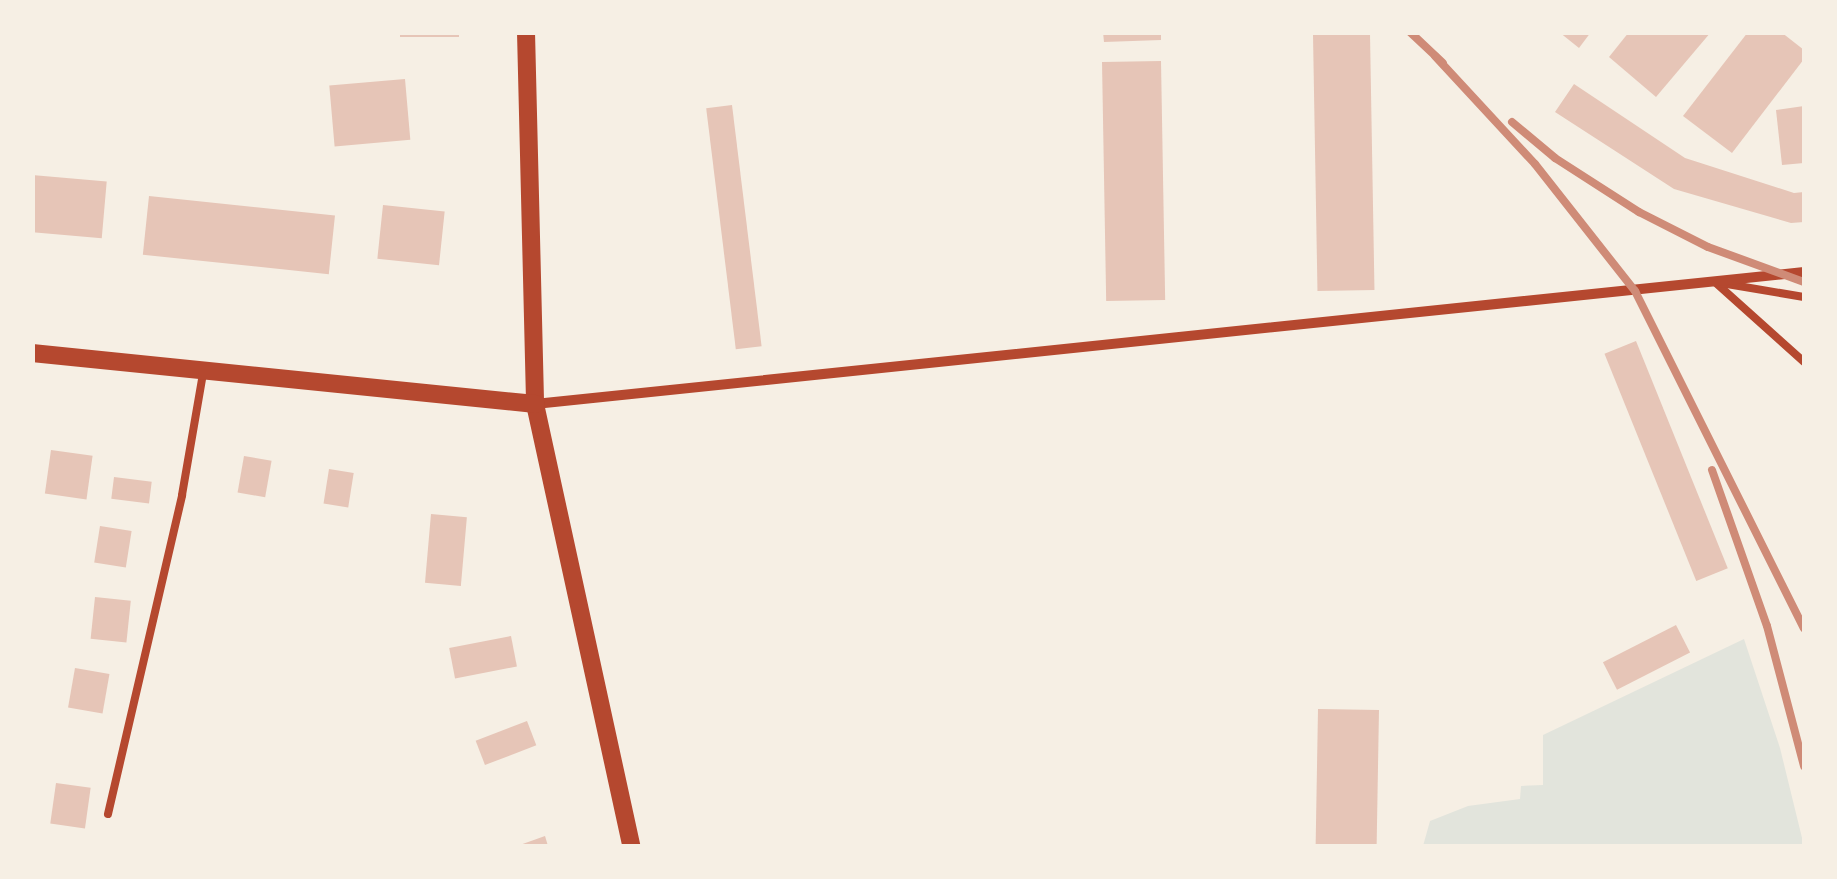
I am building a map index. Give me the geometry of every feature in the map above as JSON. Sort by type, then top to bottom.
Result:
[{"type":"street","points":[[526,32],[535,404],[631,846]]},
{"type":"street","points":[[32,354],[535,404],[1804,272]]},
{"type":"lane","points":[[1716,282],[1804,298]]},
{"type":"lane","points":[[1716,282],[1804,362]]},
{"type":"lane","points":[[108,814],[182,495],[203,370]]},
{"type":"shaded area","points":[[1744,639],[1780,748],[1804,846],[1423,846],[1430,821],[1468,806],[1520,799],[1521,786],[1543,785],[1543,735]]},
{"type":"building","points":[[400,32],[459,32],[459,37],[400,37]]},
{"type":"building","points":[[1103,32],[1161,32],[1161,40],[1104,42]]},
{"type":"building","points":[[1559,32],[1591,32],[1579,48]]},
{"type":"building","points":[[1629,32],[1711,32],[1656,97],[1609,57]]},
{"type":"building","points":[[1748,32],[1781,32],[1804,50],[1804,59],[1732,153],[1683,116]]},
{"type":"building","points":[[1370,34],[1374,290],[1317,291],[1313,35]]},
{"type":"building","points":[[1161,61],[1165,300],[1106,301],[1102,62]]},
{"type":"building","points":[[405,79],[410,140],[335,146],[329,86]]},
{"type":"building","points":[[1574,84],[1685,158],[1794,193],[1804,192],[1804,222],[1791,223],[1674,189],[1555,112]]},
{"type":"building","points":[[732,105],[762,346],[736,349],[706,108]]},
{"type":"building","points":[[1804,106],[1804,163],[1782,165],[1776,110]]},
{"type":"building","points":[[32,175],[107,182],[102,238],[32,232]]},
{"type":"building","points":[[149,196],[335,216],[329,274],[143,255]]},
{"type":"building","points":[[383,205],[445,211],[439,265],[377,259]]},
{"type":"building","points":[[1636,341],[1728,568],[1696,581],[1604,354]]},
{"type":"building","points":[[51,450],[93,456],[86,499],[45,494]]},
{"type":"building","points":[[244,456],[272,461],[265,497],[238,492]]},
{"type":"building","points":[[329,469],[354,473],[348,507],[324,504]]},
{"type":"building","points":[[114,477],[152,482],[149,503],[111,499]]},
{"type":"building","points":[[431,514],[467,517],[461,586],[425,583]]},
{"type":"building","points":[[100,526],[132,531],[126,568],[94,563]]},
{"type":"building","points":[[95,597],[131,601],[126,643],[91,639]]},
{"type":"building","points":[[1676,625],[1690,653],[1617,690],[1603,662]]},
{"type":"building","points":[[511,636],[517,666],[455,678],[449,648]]},
{"type":"building","points":[[75,668],[109,674],[103,713],[68,707]]},
{"type":"building","points":[[1318,709],[1379,710],[1377,846],[1316,846]]},
{"type":"building","points":[[527,721],[536,745],[485,765],[476,741]]},
{"type":"building","points":[[56,783],[91,788],[85,828],[50,824]]},
{"type":"building","points":[[545,836],[548,846],[517,846]]},
{"type":"railway","points":[[1410,32],[1443,63]]},
{"type":"railway","points":[[1435,56],[1535,164],[1635,291],[1804,628]]},
{"type":"railway","points":[[1512,122],[1555,158],[1639,212],[1708,247],[1804,282]]},
{"type":"railway","points":[[1712,470],[1767,626],[1804,766]]}]
